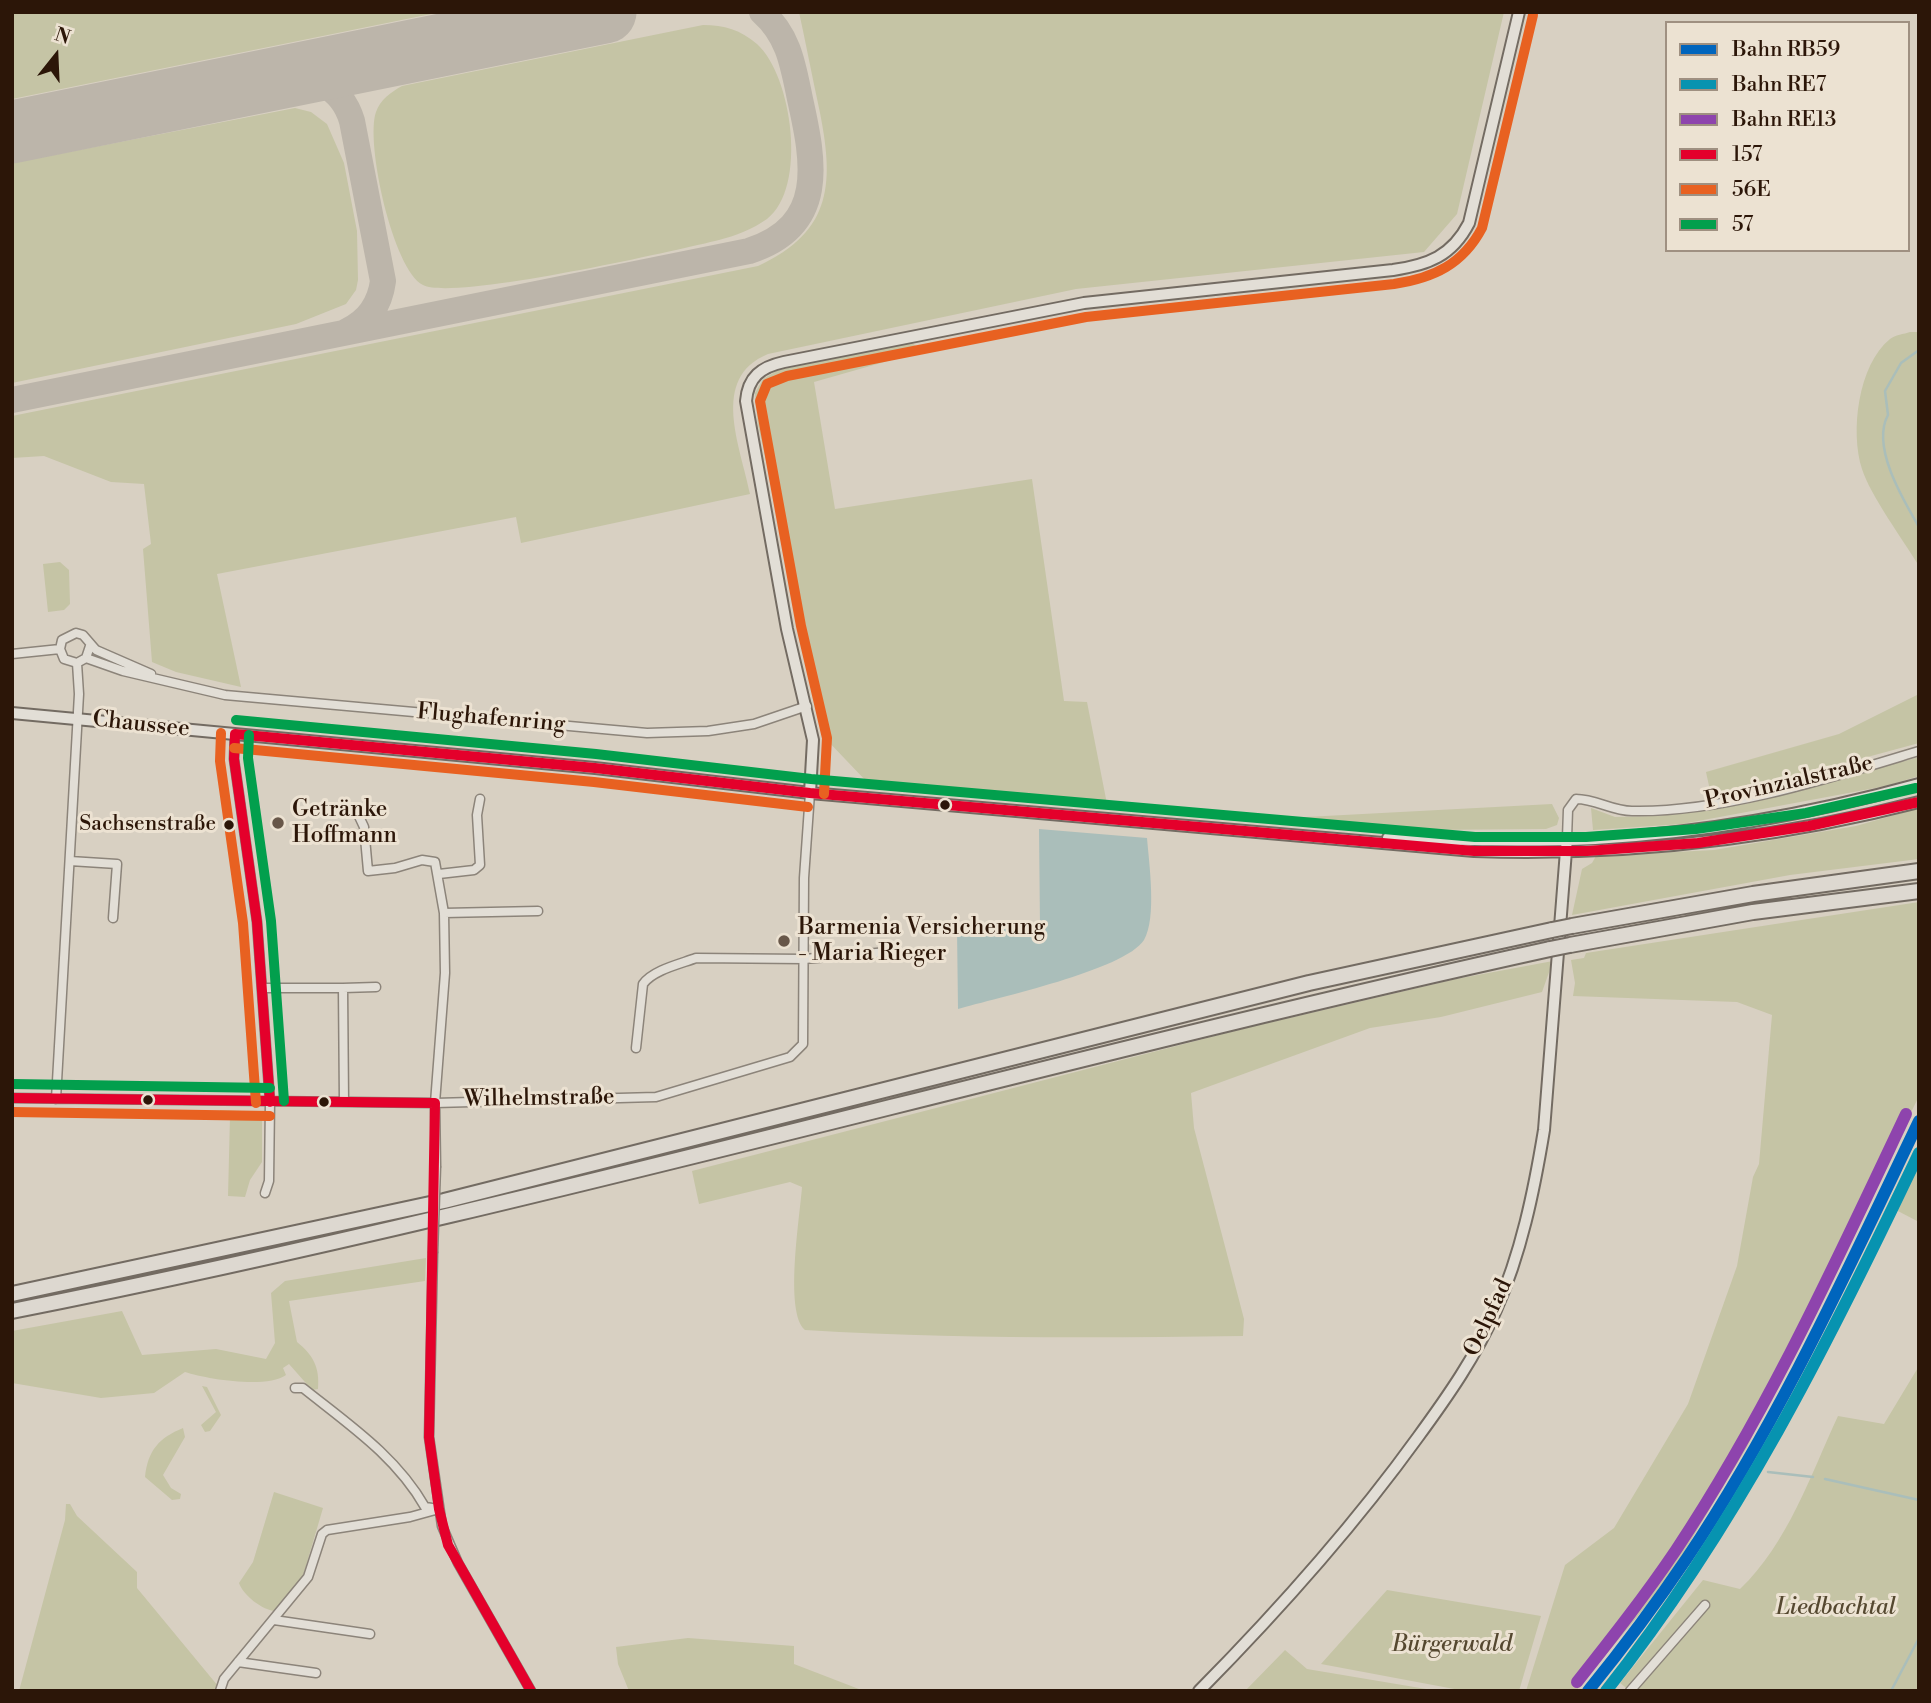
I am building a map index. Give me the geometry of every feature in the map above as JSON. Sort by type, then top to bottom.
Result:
[{"type":"highway","points":[[12,1294],[444,1201],[1309,983],[1572,926],[1753,894],[1919,871]]},
{"type":"highway","points":[[12,1311],[402,1227],[830,1124],[1321,999],[1570,945],[1753,912],[1919,891]]},
{"type":"main road","points":[[810,793],[813,740],[787,629],[751,435],[747,391],[757,373],[784,362],[1084,303],[1393,270],[1437,260],[1456,244],[1469,223],[1518,12]]},
{"type":"main road","name":"Chaussee","points":[[12,713],[595,768],[810,793],[1423,848],[1566,853]]},
{"type":"main road","name":"Provinzialstraße","points":[[1919,784],[1799,811],[1706,828],[1609,838],[1567,838],[1566,853],[1634,850],[1735,840],[1811,827],[1919,802]]},
{"type":"main road","name":"Chaussee","points":[[1274,833],[1476,841],[1567,838]]},
{"type":"main road","name":"Oelpfad","points":[[1199,1691],[1359,1517],[1454,1387],[1497,1310],[1517,1251],[1544,1130],[1566,853]]},
{"type":"street","name":"Flughafenring","points":[[12,654],[60,649],[62,640],[76,633],[83,635],[90,646],[173,683]]},
{"type":"street","points":[[60,649],[64,659],[77,663],[86,658],[90,646]]},
{"type":"street","name":"Flughafenring","points":[[86,658],[173,683],[248,698],[647,733],[708,731],[754,724],[807,706]]},
{"type":"street","points":[[56,1098],[78,719],[77,663]]},
{"type":"street","points":[[235,734],[234,759],[252,873],[270,1101],[270,1181],[265,1193]]},
{"type":"street","name":"Provinzialstraße","points":[[1567,838],[1568,810],[1576,799],[1635,811],[1724,802],[1838,776],[1919,751]]},
{"type":"street","name":"Wilhelmstraße","points":[[12,1098],[435,1103],[661,1097],[790,1057],[803,1044],[810,793]]},
{"type":"street","points":[[439,874],[479,867],[481,858],[477,815],[480,799]]},
{"type":"street","points":[[358,812],[364,827],[368,871],[395,868],[426,859],[437,863],[444,913],[445,973],[435,1103],[436,1166],[429,1437],[444,1536],[531,1691]]},
{"type":"street","points":[[70,862],[117,864],[113,918]]},
{"type":"street","points":[[444,913],[538,911]]},
{"type":"street","points":[[636,1048],[643,984],[652,976],[696,958],[804,958],[888,952]]},
{"type":"street","points":[[262,988],[376,987]]},
{"type":"street","points":[[343,988],[344,1102]]},
{"type":"street","points":[[295,1388],[303,1388],[374,1445],[408,1479],[425,1507],[439,1509]]},
{"type":"street","points":[[220,1691],[224,1679],[309,1577],[322,1534],[327,1530],[410,1517],[439,1509]]},
{"type":"street","points":[[1630,1691],[1705,1605]]},
{"type":"street","points":[[274,1620],[370,1634]]},
{"type":"street","points":[[239,1662],[316,1672]]},
{"type":"green space","points":[[12,12],[441,12],[12,99]]},
{"type":"green space","points":[[799,12],[1504,12],[1457,214],[1424,252],[1076,289],[768,354],[750,365],[739,379],[734,396],[736,435],[750,494],[521,543],[516,517],[217,574],[241,687],[176,672],[152,662],[143,549],[151,544],[144,484],[111,482],[44,456],[12,458],[12,416],[758,266],[802,237],[815,220],[823,201],[826,181],[824,134]]},
{"type":"green space","points":[[703,25],[732,29],[751,39],[769,59],[779,80],[786,105],[791,158],[788,183],[780,204],[767,219],[744,232],[719,240],[518,281],[443,288],[423,285],[412,274],[401,256],[392,232],[374,150],[376,112],[386,97],[402,86]]},
{"type":"green space","points":[[295,108],[311,112],[327,124],[344,163],[357,231],[358,280],[356,290],[346,304],[296,324],[12,383],[12,163]]},
{"type":"green space","points":[[1910,332],[1919,332],[1919,566],[1866,480],[1858,454],[1857,437],[1860,400],[1870,365],[1890,339]]},
{"type":"green space","points":[[912,343],[923,351],[814,382],[835,509],[1032,479],[1064,701],[1087,702],[1107,804],[867,782],[825,738],[819,692],[783,514],[772,486],[758,425],[755,393],[763,379],[778,370]]},
{"type":"green space","points":[[60,562],[69,570],[70,604],[64,610],[48,612],[43,564]]},
{"type":"green space","points":[[1919,694],[1919,743],[1779,781],[1711,795],[1706,772],[1839,734]]},
{"type":"green space","points":[[1919,757],[1919,776],[1886,786],[1682,824],[1593,830],[1591,808],[1615,817],[1655,816],[1746,804]]},
{"type":"green space","points":[[1552,804],[1559,818],[1557,825],[1546,829],[1421,830],[1287,823],[1287,818]]},
{"type":"green space","points":[[1919,808],[1919,859],[1790,875],[1572,915],[1582,869],[1592,863],[1596,856],[1714,850],[1856,826]]},
{"type":"green space","points":[[1919,902],[1919,1096],[1747,1447],[1666,1582],[1576,1691],[1526,1691],[1565,1565],[1614,1528],[1688,1404],[1737,1266],[1753,1177],[1759,1164],[1772,1015],[1737,1002],[1573,996],[1575,983],[1571,960],[1584,958],[1586,953]]},
{"type":"green space","points":[[1553,961],[1542,992],[1441,1017],[1370,1028],[1191,1093],[1194,1128],[1244,1319],[1243,1336],[969,1336],[805,1330],[795,1304],[794,1284],[802,1187],[790,1182],[699,1204],[692,1171],[1242,1029],[1456,979]]},
{"type":"green space","points":[[220,1110],[262,1112],[262,1162],[250,1180],[245,1197],[228,1196],[230,1117],[219,1117]]},
{"type":"green space","points":[[1919,1156],[1919,1222],[1894,1209]]},
{"type":"green space","points":[[426,1258],[425,1281],[289,1301],[297,1342],[314,1362],[318,1374],[318,1389],[312,1390],[289,1364],[283,1368],[286,1375],[277,1379],[251,1382],[221,1380],[185,1372],[154,1393],[101,1398],[12,1383],[12,1331],[122,1311],[142,1355],[216,1349],[266,1359],[275,1343],[271,1293],[285,1281]]},
{"type":"green space","name":"Liedbachtal","points":[[1919,1366],[1919,1691],[1630,1691],[1620,1683],[1703,1580],[1740,1589],[1757,1571],[1785,1530],[1838,1416],[1884,1424]]},
{"type":"green space","points":[[202,1386],[207,1387],[221,1415],[210,1431],[205,1432],[201,1425],[216,1412]]},
{"type":"green space","points":[[183,1428],[185,1437],[163,1475],[171,1488],[181,1494],[180,1499],[172,1500],[145,1477],[149,1459],[156,1446],[167,1436]]},
{"type":"green space","points":[[274,1492],[323,1508],[303,1576],[275,1611],[254,1601],[239,1583],[253,1562]]},
{"type":"green space","points":[[66,1504],[70,1504],[77,1516],[137,1572],[137,1588],[218,1686],[217,1691],[19,1691],[65,1520]]},
{"type":"green space","name":"Bürgerwald","points":[[1387,1590],[1541,1616],[1519,1691],[1465,1691],[1321,1664]]},
{"type":"green space","points":[[688,1638],[794,1646],[794,1664],[864,1691],[629,1691],[618,1664],[616,1647]]},
{"type":"green space","points":[[1285,1650],[1307,1669],[1438,1691],[1245,1691]]},
{"type":"shaded area","points":[[1039,829],[1147,838],[1151,905],[1144,940],[1132,951],[1087,972],[958,1009],[957,929],[1040,927]]},
{"type":"waterway","points":[[1919,350],[1901,363],[1885,391],[1888,415],[1883,442],[1891,472],[1919,527]]},
{"type":"waterway","points":[[1768,1472],[1813,1477]]},
{"type":"waterway","points":[[1825,1479],[1919,1500]]},
{"type":"waterway","points":[[1891,1691],[1919,1638]]},
{"type":"taxiway","points":[[12,400],[749,251],[774,240],[792,226],[803,209],[811,168],[805,123],[792,63],[784,41],[762,12]]},
{"type":"taxiway","points":[[275,79],[301,79],[323,85],[340,98],[352,121],[383,281],[372,311],[347,331]]},
{"type":"runway","points":[[12,132],[605,12]]},
{"type":"rail line","name":"RE13","points":[[1577,1682],[1676,1550],[1740,1445],[1799,1336],[1906,1114]]},
{"type":"rail line","name":"RB59","points":[[1588,1691],[1675,1575],[1752,1453],[1811,1344],[1919,1121]]},
{"type":"rail line","name":"RE7","points":[[1606,1691],[1698,1564],[1778,1431],[1851,1294],[1919,1153]]},
{"type":"transit line","name":"56E","points":[[824,794],[827,738],[801,626],[760,401],[767,384],[787,376],[1086,317],[1394,284],[1434,273],[1466,251],[1482,228],[1533,15]]},
{"type":"transit line","name":"57","points":[[236,720],[596,754],[811,779],[1475,837],[1586,837],[1696,829],[1806,813],[1916,788]]},
{"type":"transit line","name":"56E","points":[[221,733],[220,761],[243,923],[256,1103]]},
{"type":"transit line","name":"157","points":[[270,1102],[257,922],[234,759],[235,734],[595,768],[810,793],[1474,851],[1587,851],[1698,843],[1809,826],[1919,802]]},
{"type":"transit line","name":"57","points":[[249,735],[248,758],[271,921],[284,1101]]},
{"type":"transit line","name":"56E","points":[[234,748],[594,782],[808,807]]},
{"type":"transit line","name":"57","points":[[12,1084],[270,1088]]},
{"type":"transit line","name":"157","points":[[12,1098],[435,1103]]},
{"type":"transit line","name":"157","points":[[435,1103],[429,1437],[439,1509],[448,1545],[531,1691]]},
{"type":"transit line","name":"56E","points":[[12,1112],[270,1116]]},
{"type":"place","name":"Getränke Hoffmann","points":[[278,823]]},
{"type":"place","name":"Sachsenstraße","points":[[229,825]]},
{"type":"place","name":"Barmenia Versicherung - Maria Rieger","points":[[784,941]]}]
